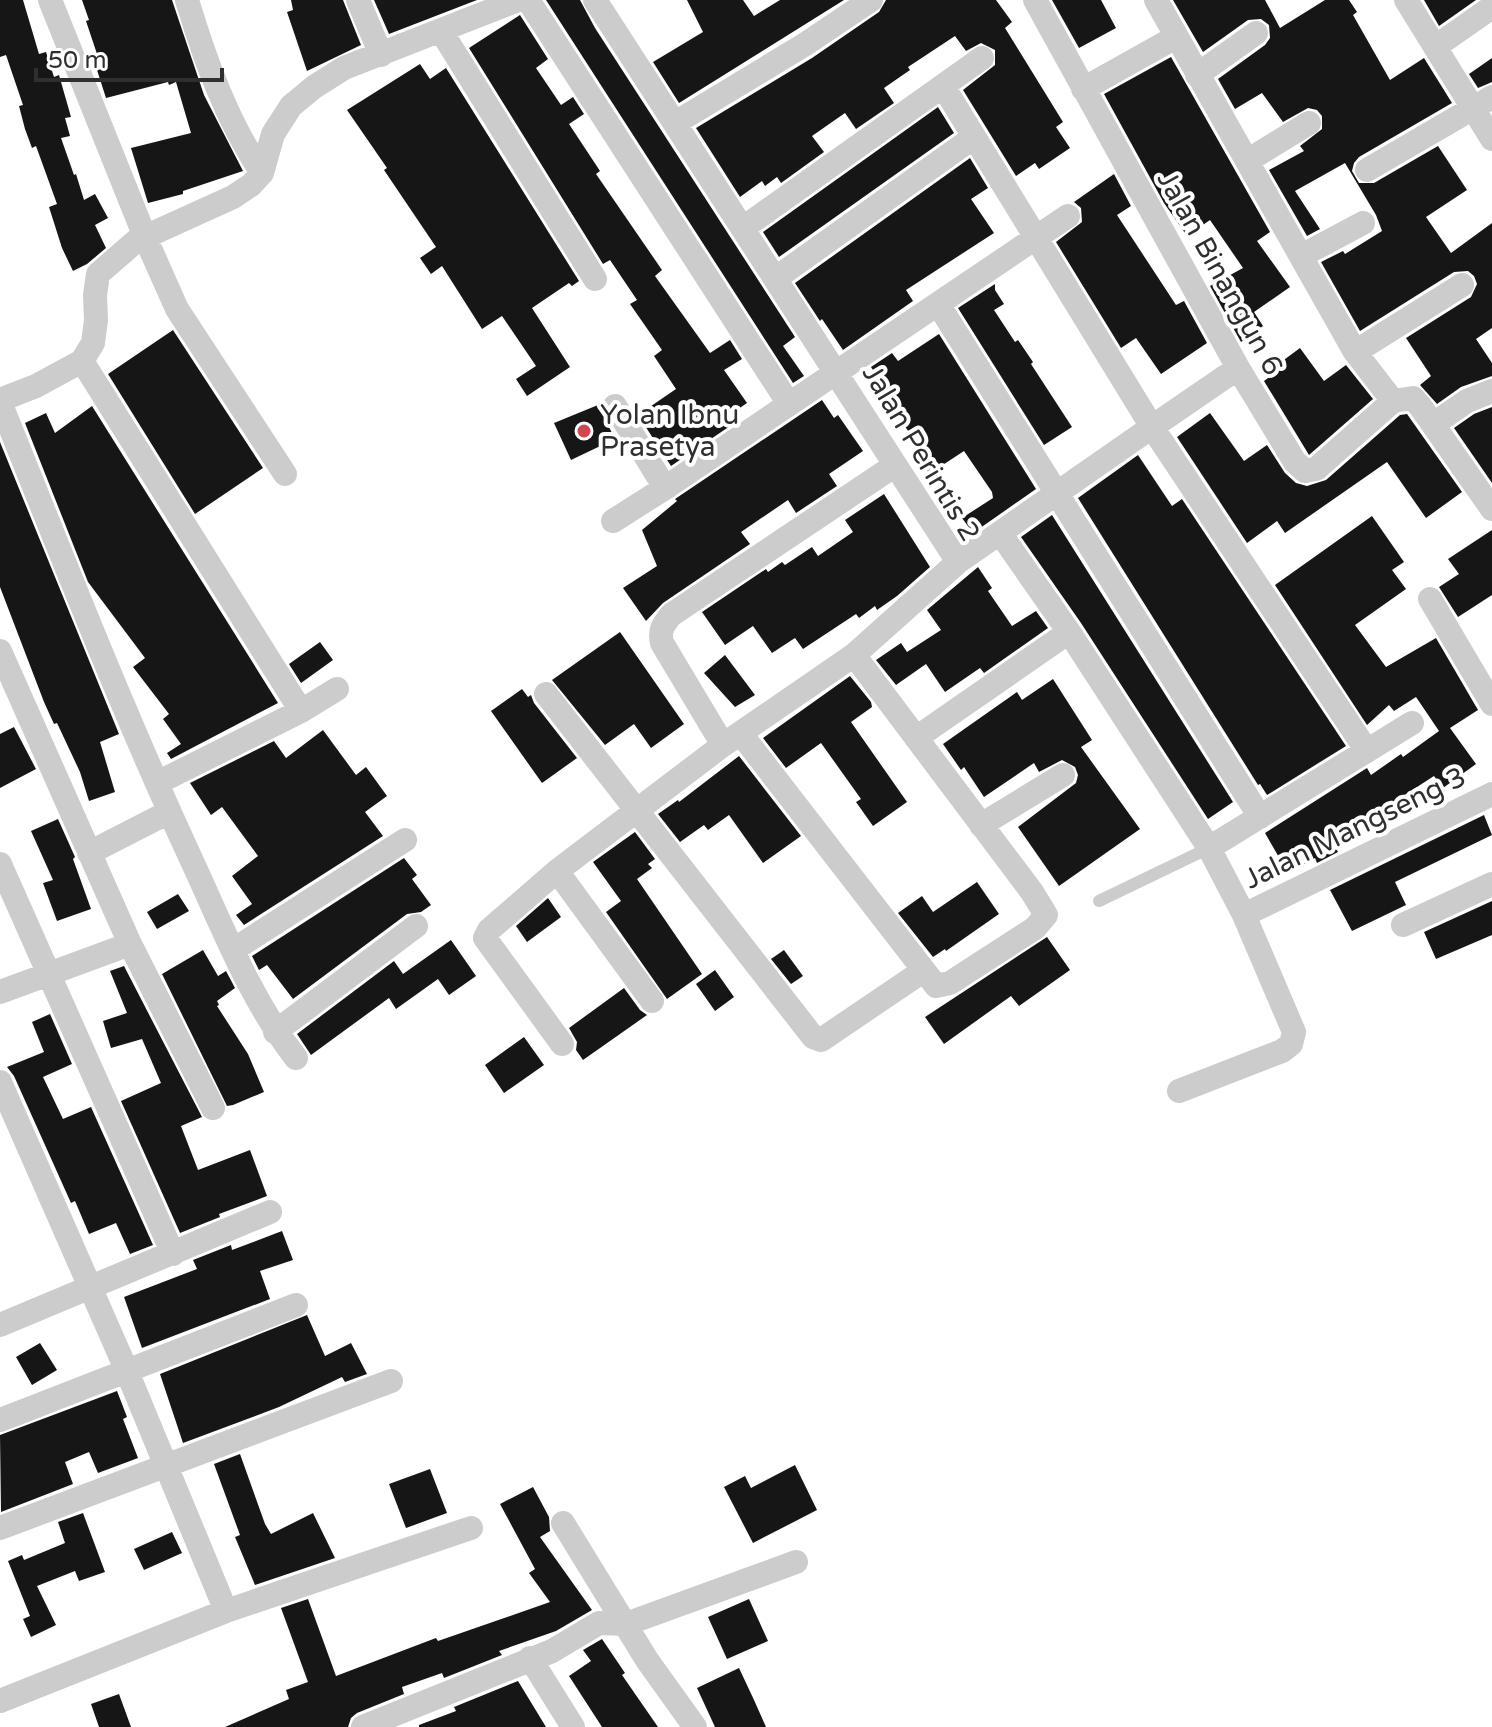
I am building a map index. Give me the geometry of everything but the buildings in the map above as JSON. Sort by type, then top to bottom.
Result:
[{"type":"street","points":[[50,0],[177,309],[285,474]]},
{"type":"street","points":[[187,0],[232,120],[244,147],[262,173]]},
{"type":"street","points":[[358,0],[381,55]]},
{"type":"street","points":[[296,1058],[275,1032],[169,812],[0,401],[82,361],[93,343],[98,274],[136,241],[233,197],[251,185],[262,173],[273,134],[291,106],[314,87],[344,68],[381,55],[453,18],[518,0]]},
{"type":"street","points":[[528,0],[789,404]]},
{"type":"street","name":"Jalan Perintis 2","points":[[562,1044],[485,938],[489,930],[557,871],[732,740],[854,655],[958,562],[595,0]]},
{"type":"street","points":[[675,123],[871,0]]},
{"type":"street","name":"Jalan Binangun 6","points":[[1035,0],[1238,368],[1295,462],[1305,471],[1316,469],[1393,401]]},
{"type":"street","points":[[1156,0],[1355,352],[1393,401],[1413,398],[1435,423],[1492,509]]},
{"type":"street","points":[[1406,0],[1435,47],[1483,103],[1492,139]]},
{"type":"street","points":[[1435,47],[1492,7]]},
{"type":"street","points":[[453,18],[595,279]]},
{"type":"street","points":[[1197,75],[1256,33]]},
{"type":"street","points":[[1083,89],[1176,37]]},
{"type":"street","points":[[743,228],[982,58]]},
{"type":"street","points":[[943,86],[1152,427],[1367,751]]},
{"type":"street","points":[[1367,170],[1483,103]]},
{"type":"street","points":[[1247,161],[1309,123]]},
{"type":"street","points":[[776,278],[974,137]]},
{"type":"street","points":[[613,521],[1068,216]]},
{"type":"street","points":[[1301,256],[1363,223]]},
{"type":"street","points":[[1355,352],[1462,285]]},
{"type":"street","points":[[938,304],[1260,817]]},
{"type":"street","points":[[82,361],[301,711]]},
{"type":"street","points":[[958,562],[1238,368]]},
{"type":"street","points":[[1435,423],[1467,401],[1492,391]]},
{"type":"street","points":[[615,406],[665,488]]},
{"type":"street","points":[[854,655],[1032,892],[1046,915],[1035,928],[950,983],[936,986],[923,971],[732,740],[662,643],[660,633],[671,615],[894,466]]},
{"type":"street","points":[[1000,533],[1069,632],[1209,848],[1244,915],[1294,1032],[1291,1044],[1282,1051],[1179,1091]]},
{"type":"street","points":[[1430,599],[1492,704]]},
{"type":"street","points":[[916,738],[1069,632]]},
{"type":"street","points":[[0,651],[130,944],[213,1108]]},
{"type":"street","points":[[157,783],[301,711],[337,689]]},
{"type":"street","points":[[546,694],[813,1037],[821,1040],[923,971]]},
{"type":"street","points":[[1209,848],[1412,723]]},
{"type":"street","points":[[981,825],[1063,775]]},
{"type":"street","name":"Jalan Mangseng 3","points":[[1244,915],[1492,794]]},
{"type":"street","points":[[89,853],[169,812]]},
{"type":"street","points":[[233,950],[405,840]]},
{"type":"street","points":[[0,864],[173,1254]]},
{"type":"street","points":[[557,871],[652,1001]]},
{"type":"street","points":[[1403,925],[1492,884]]},
{"type":"street","points":[[275,1032],[416,926]]},
{"type":"street","points":[[0,992],[130,944]]},
{"type":"street","points":[[0,1082],[126,1369],[226,1611]]},
{"type":"street","points":[[0,1325],[270,1212]]},
{"type":"street","points":[[0,1420],[296,1305]]},
{"type":"street","points":[[0,1528],[391,1381]]},
{"type":"street","points":[[563,1523],[695,1727]]},
{"type":"street","points":[[1,1699],[226,1611],[471,1528]]},
{"type":"street","points":[[363,1727],[552,1651],[599,1623],[626,1624],[796,1562]]},
{"type":"street","points":[[530,1658],[573,1727]]},
{"type":"lane","points":[[1099,901],[1209,848]]},
{"type":"place","name":"Yolan Ibnu Prasetya","points":[[584,431]]}]
